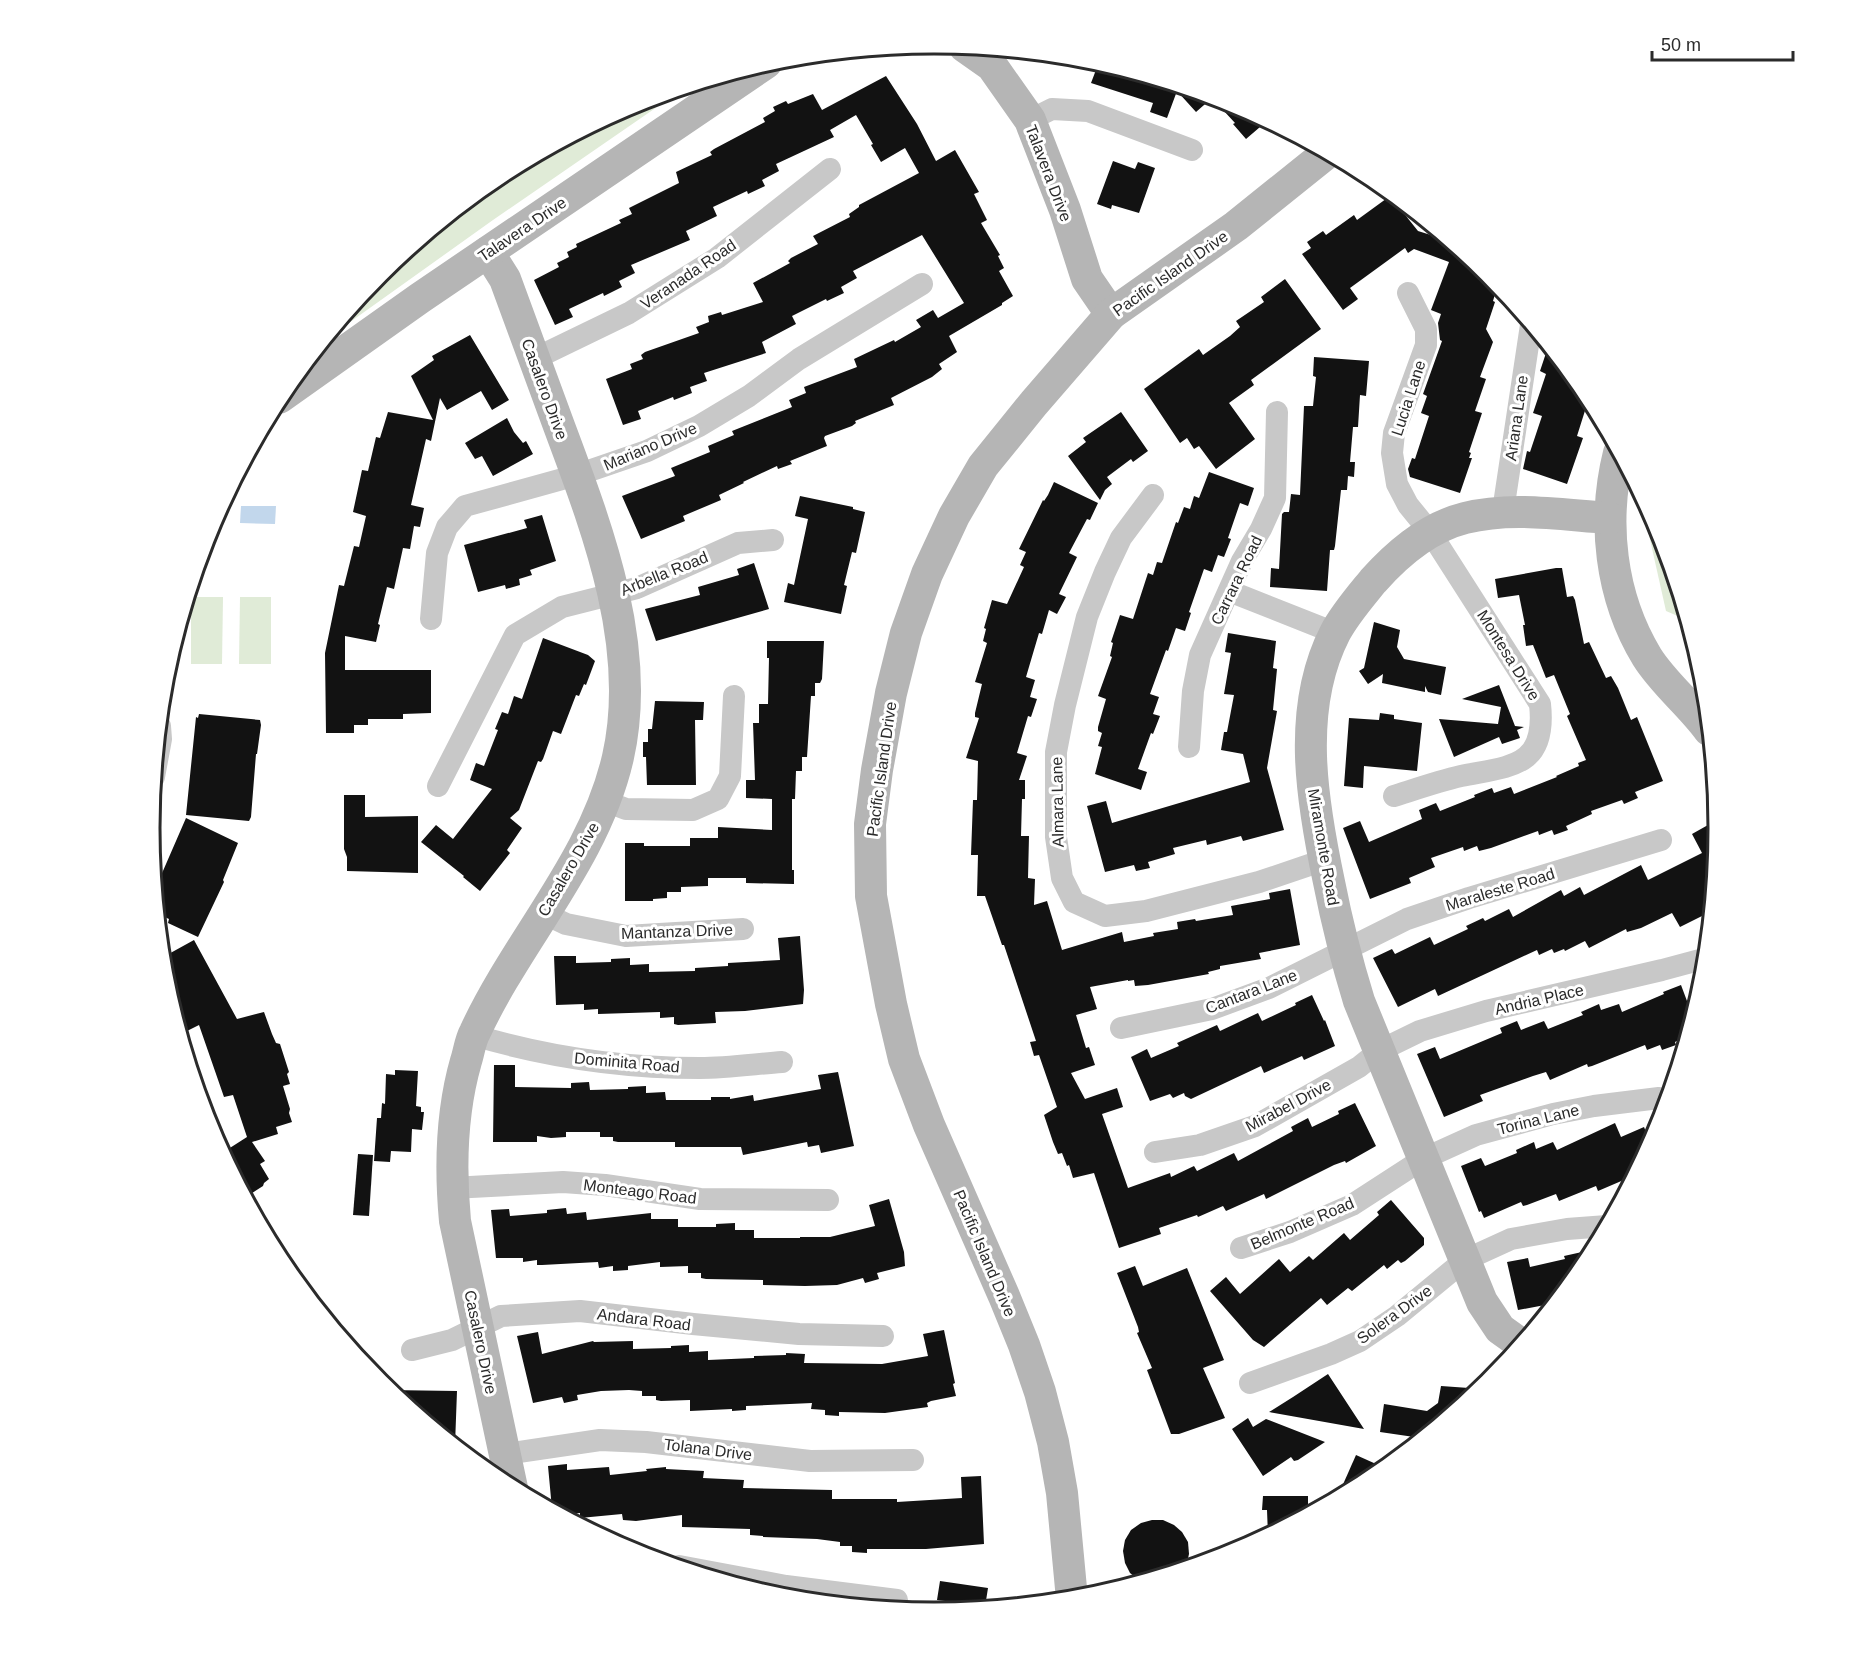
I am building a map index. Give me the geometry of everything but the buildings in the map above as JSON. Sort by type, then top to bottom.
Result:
[{"type":"street","name":"Talavera Drive","points":[[978,56],[992,66],[1030,120],[1065,210],[1088,279],[1111,314]]},
{"type":"street","name":"Talavera Drive","points":[[302,382],[420,298],[744,78]]},
{"type":"street","points":[[1030,120],[1052,109],[1088,111],[1192,150]]},
{"type":"street","name":"Pacific Island Drive","points":[[1071,1589],[1062,1493],[1053,1442],[1040,1392],[1024,1345],[929,1125],[904,1059],[891,1004],[872,896],[870,824],[877,770],[891,693],[906,633],[927,574],[954,516],[983,466],[1111,314],[1236,226],[1321,158]]},
{"type":"street","name":"Veranada Road","points":[[534,358],[629,313],[717,258],[830,170]]},
{"type":"street","name":"Casalero Drive","points":[[488,252],[505,279],[577,475],[615,593],[621,627],[624,669],[624,707],[618,756],[605,801],[582,850],[504,976],[473,1035],[454,1113],[452,1188],[455,1221],[507,1474]]},
{"type":"street","name":"Mariano Drive","points":[[431,619],[437,553],[447,526],[465,506],[577,475],[647,451],[699,426],[749,396],[799,359],[922,284]]},
{"type":"street","name":"Lucia Lane","points":[[1408,293],[1426,329],[1426,345],[1394,433],[1392,453],[1396,484],[1408,505],[1430,532]]},
{"type":"street","name":"Ariana Lane","points":[[1503,511],[1530,335]]},
{"type":"street","name":"Carrara Road","points":[[1189,747],[1193,691],[1200,655],[1242,561],[1261,529],[1275,498],[1277,412]]},
{"type":"street","points":[[1617,466],[1610,518],[1614,572],[1625,612],[1647,657],[1700,720]]},
{"type":"street","name":"Almara Lane","points":[[1153,495],[1121,538],[1105,572],[1087,617],[1065,705],[1056,752],[1056,837],[1062,878],[1074,902],[1105,916],[1146,911],[1259,882],[1324,860]]},
{"type":"street","name":"Miramonte Road","points":[[1515,1339],[1500,1329],[1482,1302],[1359,1001],[1343,952],[1313,797],[1313,707],[1321,671],[1335,633],[1358,599],[1385,567],[1430,532],[1464,518],[1503,511],[1610,518]]},
{"type":"street","name":"Montesa Drive","points":[[1394,796],[1459,777],[1505,768],[1523,760],[1536,745],[1542,725],[1540,704],[1430,532]]},
{"type":"street","name":"Arbella Road","points":[[438,786],[515,634],[562,607],[637,588],[738,543],[773,540]]},
{"type":"street","points":[[1230,591],[1335,633]]},
{"type":"street","points":[[605,801],[626,810],[693,810],[718,799],[730,776],[734,696]]},
{"type":"street","name":"Maraleste Road","points":[[1343,952],[1407,919],[1661,840]]},
{"type":"street","name":"Mantanza Drive","points":[[543,914],[566,924],[626,936],[742,929]]},
{"type":"street","name":"Cantara Lane","points":[[1120,1028],[1212,1009],[1269,988],[1343,952]]},
{"type":"street","name":"Andria Place","points":[[1379,1051],[1420,1031],[1486,1011],[1696,961]]},
{"type":"street","name":"Dominita Road","points":[[473,1035],[598,1063],[700,1068],[782,1062]]},
{"type":"street","name":"Mirabel Drive","points":[[1155,1152],[1200,1145],[1255,1126],[1359,1067],[1379,1051]]},
{"type":"street","name":"Torina Lane","points":[[1423,1159],[1476,1135],[1514,1123],[1594,1106],[1659,1098]]},
{"type":"street","name":"Belmonte Road","points":[[1241,1248],[1290,1232],[1352,1204],[1423,1159]]},
{"type":"street","name":"Monteago Road","points":[[452,1188],[563,1182],[605,1185],[700,1199],[828,1200]]},
{"type":"street","name":"Solera Drive","points":[[1250,1383],[1331,1354],[1360,1341],[1396,1316],[1465,1260],[1511,1239],[1567,1229],[1597,1227]]},
{"type":"street","name":"Andara Road","points":[[412,1350],[452,1340],[501,1316],[580,1311],[799,1334],[883,1336]]},
{"type":"street","name":"Tolana Drive","points":[[511,1476],[600,1440],[646,1442],[810,1461],[913,1460]]},
{"type":"street","points":[[741,1578],[786,1586],[897,1600]]},
{"type":"green space","points":[[661,104],[347,325],[424,246],[504,184],[592,134]]},
{"type":"green space","points":[[1648,529],[1678,616],[1666,611]]},
{"type":"green space","points":[[195,597],[223,597],[222,664],[191,664],[191,612]]},
{"type":"green space","points":[[240,597],[271,597],[271,664],[239,664]]},
{"type":"water","points":[[241,506],[276,506],[275,524],[240,523]]}]
